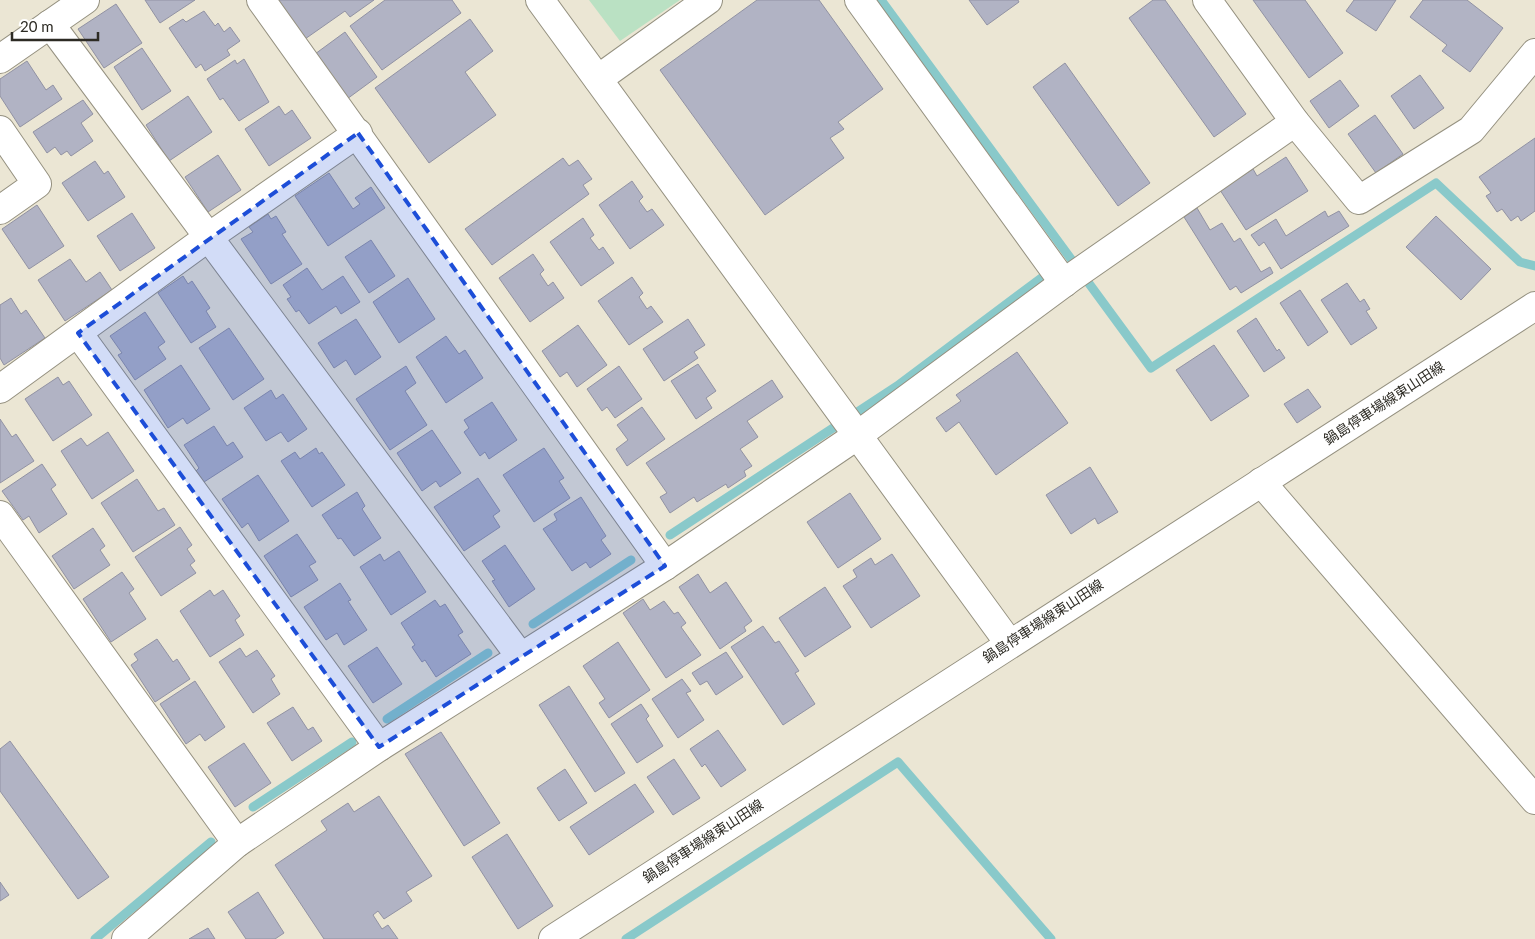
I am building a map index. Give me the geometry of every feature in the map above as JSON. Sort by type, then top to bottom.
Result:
[{"type":"street","points":[[0,59],[85,0]]},
{"type":"street","points":[[261,0],[358,133],[665,566]]},
{"type":"street","points":[[540,0],[1009,643]]},
{"type":"street","points":[[598,79],[708,0]]},
{"type":"street","points":[[859,0],[1075,275]]},
{"type":"street","points":[[1207,0],[1295,122],[1359,200],[1472,130],[1535,53]]},
{"type":"street","points":[[50,24],[210,236],[520,656]]},
{"type":"street","points":[[126,939],[237,843],[379,746],[665,566],[858,435],[1075,275],[1295,122]]},
{"type":"street","points":[[0,130],[37,184],[0,210]]},
{"type":"street","points":[[0,389],[210,236],[358,133]]},
{"type":"street","name":"鍋島停車場線東山田線","points":[[553,939],[1009,643],[1535,306]]},
{"type":"street","points":[[78,333],[379,746]]},
{"type":"street","points":[[1261,482],[1531,787]]},
{"type":"street","points":[[0,515],[237,843]]},
{"type":"highlighted area","points":[[358,133],[665,566],[379,747],[78,333]]},
{"type":"green space","points":[[589,0],[680,0],[620,41]]},
{"type":"building","points":[[145,0],[195,0],[160,23]]},
{"type":"building","points":[[276,0],[374,0],[350,17],[345,11],[305,39]]},
{"type":"building","points":[[385,0],[452,0],[461,13],[382,70],[350,26]]},
{"type":"building","points":[[757,0],[819,0],[883,89],[838,122],[844,129],[830,138],[844,158],[765,215],[660,70]]},
{"type":"building","points":[[969,0],[1018,0],[1019,2],[987,25]]},
{"type":"building","points":[[1153,0],[1165,0],[1246,114],[1214,137],[1129,18]]},
{"type":"building","points":[[1253,0],[1305,0],[1343,53],[1309,78]]},
{"type":"building","points":[[1354,0],[1396,0],[1376,31],[1346,11]]},
{"type":"building","points":[[1423,0],[1467,0],[1503,28],[1470,72],[1442,51],[1447,45],[1410,17]]},
{"type":"building","points":[[116,4],[142,43],[104,68],[78,29]]},
{"type":"building","points":[[204,11],[215,26],[218,23],[224,32],[230,27],[240,41],[227,50],[230,55],[205,71],[201,64],[196,68],[169,28],[183,19],[186,22]]},
{"type":"building","points":[[470,19],[493,51],[465,72],[496,115],[429,163],[375,88]]},
{"type":"building","points":[[345,32],[377,77],[347,99],[315,54]]},
{"type":"building","points":[[142,48],[171,91],[142,110],[114,67]]},
{"type":"building","points":[[244,59],[269,102],[239,121],[223,98],[220,100],[207,79],[235,60],[237,64]]},
{"type":"building","points":[[27,61],[46,90],[53,85],[62,99],[20,127],[0,96],[0,79]]},
{"type":"building","points":[[1065,63],[1150,183],[1118,206],[1033,87]]},
{"type":"building","points":[[1420,75],[1444,108],[1414,129],[1391,96]]},
{"type":"building","points":[[1340,80],[1359,106],[1329,128],[1310,101]]},
{"type":"building","points":[[188,96],[212,132],[169,161],[146,125]]},
{"type":"building","points":[[83,100],[93,114],[81,123],[93,141],[71,156],[67,151],[61,155],[55,147],[47,153],[33,132]]},
{"type":"building","points":[[279,106],[285,115],[292,110],[311,138],[269,166],[245,129]]},
{"type":"building","points":[[1375,115],[1403,154],[1376,173],[1348,134]]},
{"type":"building","points":[[1535,138],[1535,211],[1521,221],[1518,216],[1511,221],[1502,209],[1497,212],[1486,196],[1491,193],[1479,177]]},
{"type":"building","points":[[218,155],[241,190],[208,212],[185,177]]},
{"type":"building","points":[[1286,157],[1308,191],[1246,230],[1220,190],[1253,169],[1257,176]]},
{"type":"building","points":[[563,158],[569,166],[578,160],[592,179],[583,185],[589,194],[492,265],[465,229]]},
{"type":"building","points":[[95,161],[104,174],[108,171],[125,197],[88,221],[62,183]]},
{"type":"building","points":[[329,173],[353,209],[360,204],[355,198],[371,187],[385,208],[328,246],[295,196]]},
{"type":"building","points":[[632,181],[643,197],[639,201],[647,212],[652,209],[664,225],[630,249],[599,205]]},
{"type":"building","points":[[37,205],[64,246],[29,269],[2,229]]},
{"type":"building","points":[[1197,208],[1210,230],[1222,223],[1234,242],[1240,238],[1261,272],[1270,267],[1273,273],[1241,293],[1236,286],[1230,290],[1184,217]]},
{"type":"building","points":[[1325,211],[1328,217],[1339,211],[1349,226],[1281,269],[1264,242],[1259,246],[1251,235],[1276,219],[1286,236]]},
{"type":"building","points":[[132,213],[155,248],[120,271],[97,236]]},
{"type":"building","points":[[268,214],[271,219],[276,216],[286,232],[282,234],[302,264],[271,284],[241,239],[253,232],[249,227]]},
{"type":"building","points":[[1436,216],[1491,269],[1461,300],[1406,247]]},
{"type":"building","points":[[583,218],[594,235],[590,238],[599,250],[603,247],[614,263],[581,286],[550,242]]},
{"type":"building","points":[[371,240],[395,276],[369,293],[345,257]]},
{"type":"building","points":[[533,254],[544,270],[540,274],[548,286],[553,282],[564,298],[530,322],[499,278]]},
{"type":"building","points":[[70,259],[86,282],[100,272],[112,290],[65,321],[38,280]]},
{"type":"building","points":[[307,268],[322,290],[343,276],[360,302],[341,314],[336,306],[309,324],[299,310],[296,312],[287,299],[291,297],[283,285]]},
{"type":"building","points":[[183,276],[188,284],[192,281],[210,308],[206,311],[216,327],[191,343],[158,293]]},
{"type":"building","points":[[632,277],[643,293],[639,297],[647,309],[651,306],[663,322],[629,345],[598,301]]},
{"type":"building","points":[[408,278],[435,319],[399,343],[373,302]]},
{"type":"building","points":[[1347,283],[1360,302],[1364,299],[1370,309],[1366,311],[1377,328],[1351,345],[1321,300]]},
{"type":"building","points":[[1300,290],[1328,332],[1308,346],[1280,303]]},
{"type":"building","points":[[11,298],[21,314],[26,310],[45,338],[4,365],[0,358],[0,305]]},
{"type":"building","points":[[145,312],[165,342],[158,347],[166,359],[135,380],[118,355],[122,353],[110,336]]},
{"type":"building","points":[[1256,318],[1277,351],[1279,349],[1285,358],[1264,372],[1237,331]]},
{"type":"building","points":[[356,319],[381,357],[355,375],[346,360],[334,368],[318,343]]},
{"type":"building","points":[[688,319],[705,345],[694,352],[698,358],[664,381],[643,349]]},
{"type":"building","points":[[578,325],[607,365],[577,387],[567,372],[560,377],[542,351]]},
{"type":"building","points":[[229,328],[264,379],[233,400],[199,348]]},
{"type":"building","points":[[446,336],[459,354],[465,350],[483,378],[446,403],[416,357]]},
{"type":"building","points":[[1214,345],[1249,396],[1211,421],[1176,370]]},
{"type":"building","points":[[1017,352],[1068,423],[996,475],[959,422],[946,432],[936,418],[961,401],[956,395]]},
{"type":"building","points":[[698,364],[716,391],[706,398],[712,408],[696,419],[671,381]]},
{"type":"building","points":[[181,365],[210,409],[187,424],[183,418],[168,428],[144,390]]},
{"type":"building","points":[[406,366],[416,383],[405,391],[427,425],[390,450],[356,399]]},
{"type":"building","points":[[619,366],[642,399],[615,418],[607,407],[602,411],[587,389]]},
{"type":"building","points":[[58,377],[63,385],[69,381],[92,415],[53,441],[25,399]]},
{"type":"building","points":[[772,380],[783,397],[747,421],[758,437],[740,449],[752,466],[744,471],[746,476],[728,488],[726,484],[697,502],[694,497],[670,513],[660,497],[667,493],[646,463]]},
{"type":"building","points":[[1308,389],[1321,407],[1297,423],[1284,404]]},
{"type":"building","points":[[271,390],[276,399],[283,394],[307,429],[288,442],[281,432],[266,441],[244,408]]},
{"type":"building","points":[[492,402],[517,440],[489,459],[485,452],[480,456],[464,432],[469,428],[464,420]]},
{"type":"building","points":[[642,407],[665,439],[627,466],[616,449],[628,440],[617,425]]},
{"type":"building","points":[[0,419],[12,437],[16,434],[34,461],[0,483]]},
{"type":"building","points":[[214,426],[227,446],[233,442],[243,457],[204,482],[196,471],[199,468],[184,445]]},
{"type":"building","points":[[432,430],[461,473],[440,487],[436,481],[422,491],[397,453]]},
{"type":"building","points":[[108,432],[134,471],[92,499],[61,451],[81,438],[87,446]]},
{"type":"building","points":[[316,448],[319,454],[322,452],[345,485],[312,507],[281,461],[295,452],[300,459]]},
{"type":"building","points":[[544,448],[564,478],[559,481],[570,498],[534,522],[503,475]]},
{"type":"building","points":[[42,464],[56,485],[51,489],[67,514],[39,533],[29,516],[23,520],[2,491]]},
{"type":"building","points":[[1090,467],[1118,512],[1098,524],[1095,518],[1071,534],[1046,495]]},
{"type":"building","points":[[258,475],[289,521],[259,541],[248,523],[242,528],[222,499]]},
{"type":"building","points":[[478,478],[500,511],[493,516],[500,527],[464,551],[434,507]]},
{"type":"building","points":[[137,479],[158,511],[164,508],[175,525],[133,552],[101,503]]},
{"type":"building","points":[[357,492],[365,506],[362,509],[381,538],[354,556],[341,538],[338,539],[322,515]]},
{"type":"building","points":[[850,493],[881,539],[838,568],[807,522]]},
{"type":"building","points":[[581,497],[606,536],[601,540],[611,554],[590,568],[586,562],[572,571],[543,529],[557,520],[554,514]]},
{"type":"building","points":[[180,527],[192,545],[187,549],[195,561],[190,565],[196,573],[161,596],[135,557]]},
{"type":"building","points":[[93,528],[105,546],[100,550],[110,565],[74,589],[52,556]]},
{"type":"building","points":[[297,534],[316,562],[309,566],[318,580],[291,597],[264,556]]},
{"type":"building","points":[[505,545],[535,589],[509,607],[492,581],[495,580],[482,561]]},
{"type":"building","points":[[399,551],[426,592],[391,615],[360,567],[380,554],[384,561]]},
{"type":"building","points":[[892,554],[920,596],[871,628],[843,586],[857,577],[853,570],[871,558],[875,565]]},
{"type":"building","points":[[122,572],[134,589],[129,593],[146,619],[111,642],[83,599]]},
{"type":"building","points":[[698,574],[710,593],[726,582],[752,621],[744,627],[746,631],[720,649],[679,587]]},
{"type":"building","points":[[340,583],[351,600],[348,601],[367,630],[344,645],[337,633],[326,640],[304,607]]},
{"type":"building","points":[[825,587],[851,627],[805,657],[779,618]]},
{"type":"building","points":[[210,590],[214,596],[223,590],[240,616],[235,620],[244,635],[210,657],[180,611]]},
{"type":"building","points":[[643,599],[650,610],[664,601],[674,614],[678,612],[686,623],[681,627],[701,655],[666,678],[623,613]]},
{"type":"building","points":[[435,600],[440,607],[445,604],[463,632],[458,635],[471,654],[436,677],[425,660],[422,662],[412,647],[415,645],[401,623]]},
{"type":"building","points":[[763,626],[775,643],[779,641],[799,671],[795,673],[815,704],[783,725],[731,647]]},
{"type":"building","points":[[157,639],[173,662],[177,659],[190,679],[155,702],[131,665],[138,660],[134,654]]},
{"type":"building","points":[[618,642],[650,690],[609,718],[599,703],[605,699],[583,666]]},
{"type":"building","points":[[377,647],[402,684],[373,703],[348,666]]},
{"type":"building","points":[[240,648],[246,657],[257,650],[275,676],[271,679],[280,694],[253,713],[219,662]]},
{"type":"building","points":[[726,652],[743,677],[716,695],[707,681],[700,685],[692,673]]},
{"type":"building","points":[[682,679],[691,691],[686,693],[704,720],[678,738],[652,699]]},
{"type":"building","points":[[195,681],[225,727],[205,741],[200,734],[186,744],[160,704]]},
{"type":"building","points":[[569,686],[625,773],[595,792],[539,705]]},
{"type":"building","points":[[641,704],[649,716],[646,719],[663,746],[637,763],[611,724]]},
{"type":"building","points":[[293,707],[308,730],[313,727],[322,741],[292,761],[267,723]]},
{"type":"building","points":[[718,730],[746,770],[721,787],[705,764],[702,767],[690,749]]},
{"type":"building","points":[[441,732],[500,823],[464,846],[405,754]]},
{"type":"building","points":[[10,741],[109,877],[78,899],[0,791],[0,749]]},
{"type":"building","points":[[244,743],[271,783],[235,807],[208,767]]},
{"type":"building","points":[[674,759],[700,798],[673,815],[647,777]]},
{"type":"building","points":[[565,769],[587,803],[559,821],[537,788]]},
{"type":"building","points":[[635,784],[654,812],[589,855],[570,827]]},
{"type":"building","points":[[379,796],[432,876],[406,892],[412,901],[384,919],[378,911],[373,915],[382,929],[388,925],[398,939],[324,939],[275,865],[327,830],[321,821],[348,803],[354,812]]},
{"type":"building","points":[[507,834],[553,906],[518,929],[472,857]]},
{"type":"building","points":[[0,882],[9,895],[0,901]]},
{"type":"building","points":[[258,892],[284,933],[275,939],[246,939],[228,912]]},
{"type":"building","points":[[208,928],[215,939],[189,939]]},
{"type":"waterway","points":[[881,0],[1151,368],[1436,183],[1520,262],[1535,266]]},
{"type":"waterway","points":[[670,535],[897,386],[1052,270]]},
{"type":"waterway","points":[[533,624],[631,560]]},
{"type":"waterway","points":[[387,719],[488,653]]},
{"type":"waterway","points":[[253,807],[352,742]]},
{"type":"waterway","points":[[626,939],[898,762],[1051,939]]},
{"type":"waterway","points":[[95,939],[211,842]]}]
